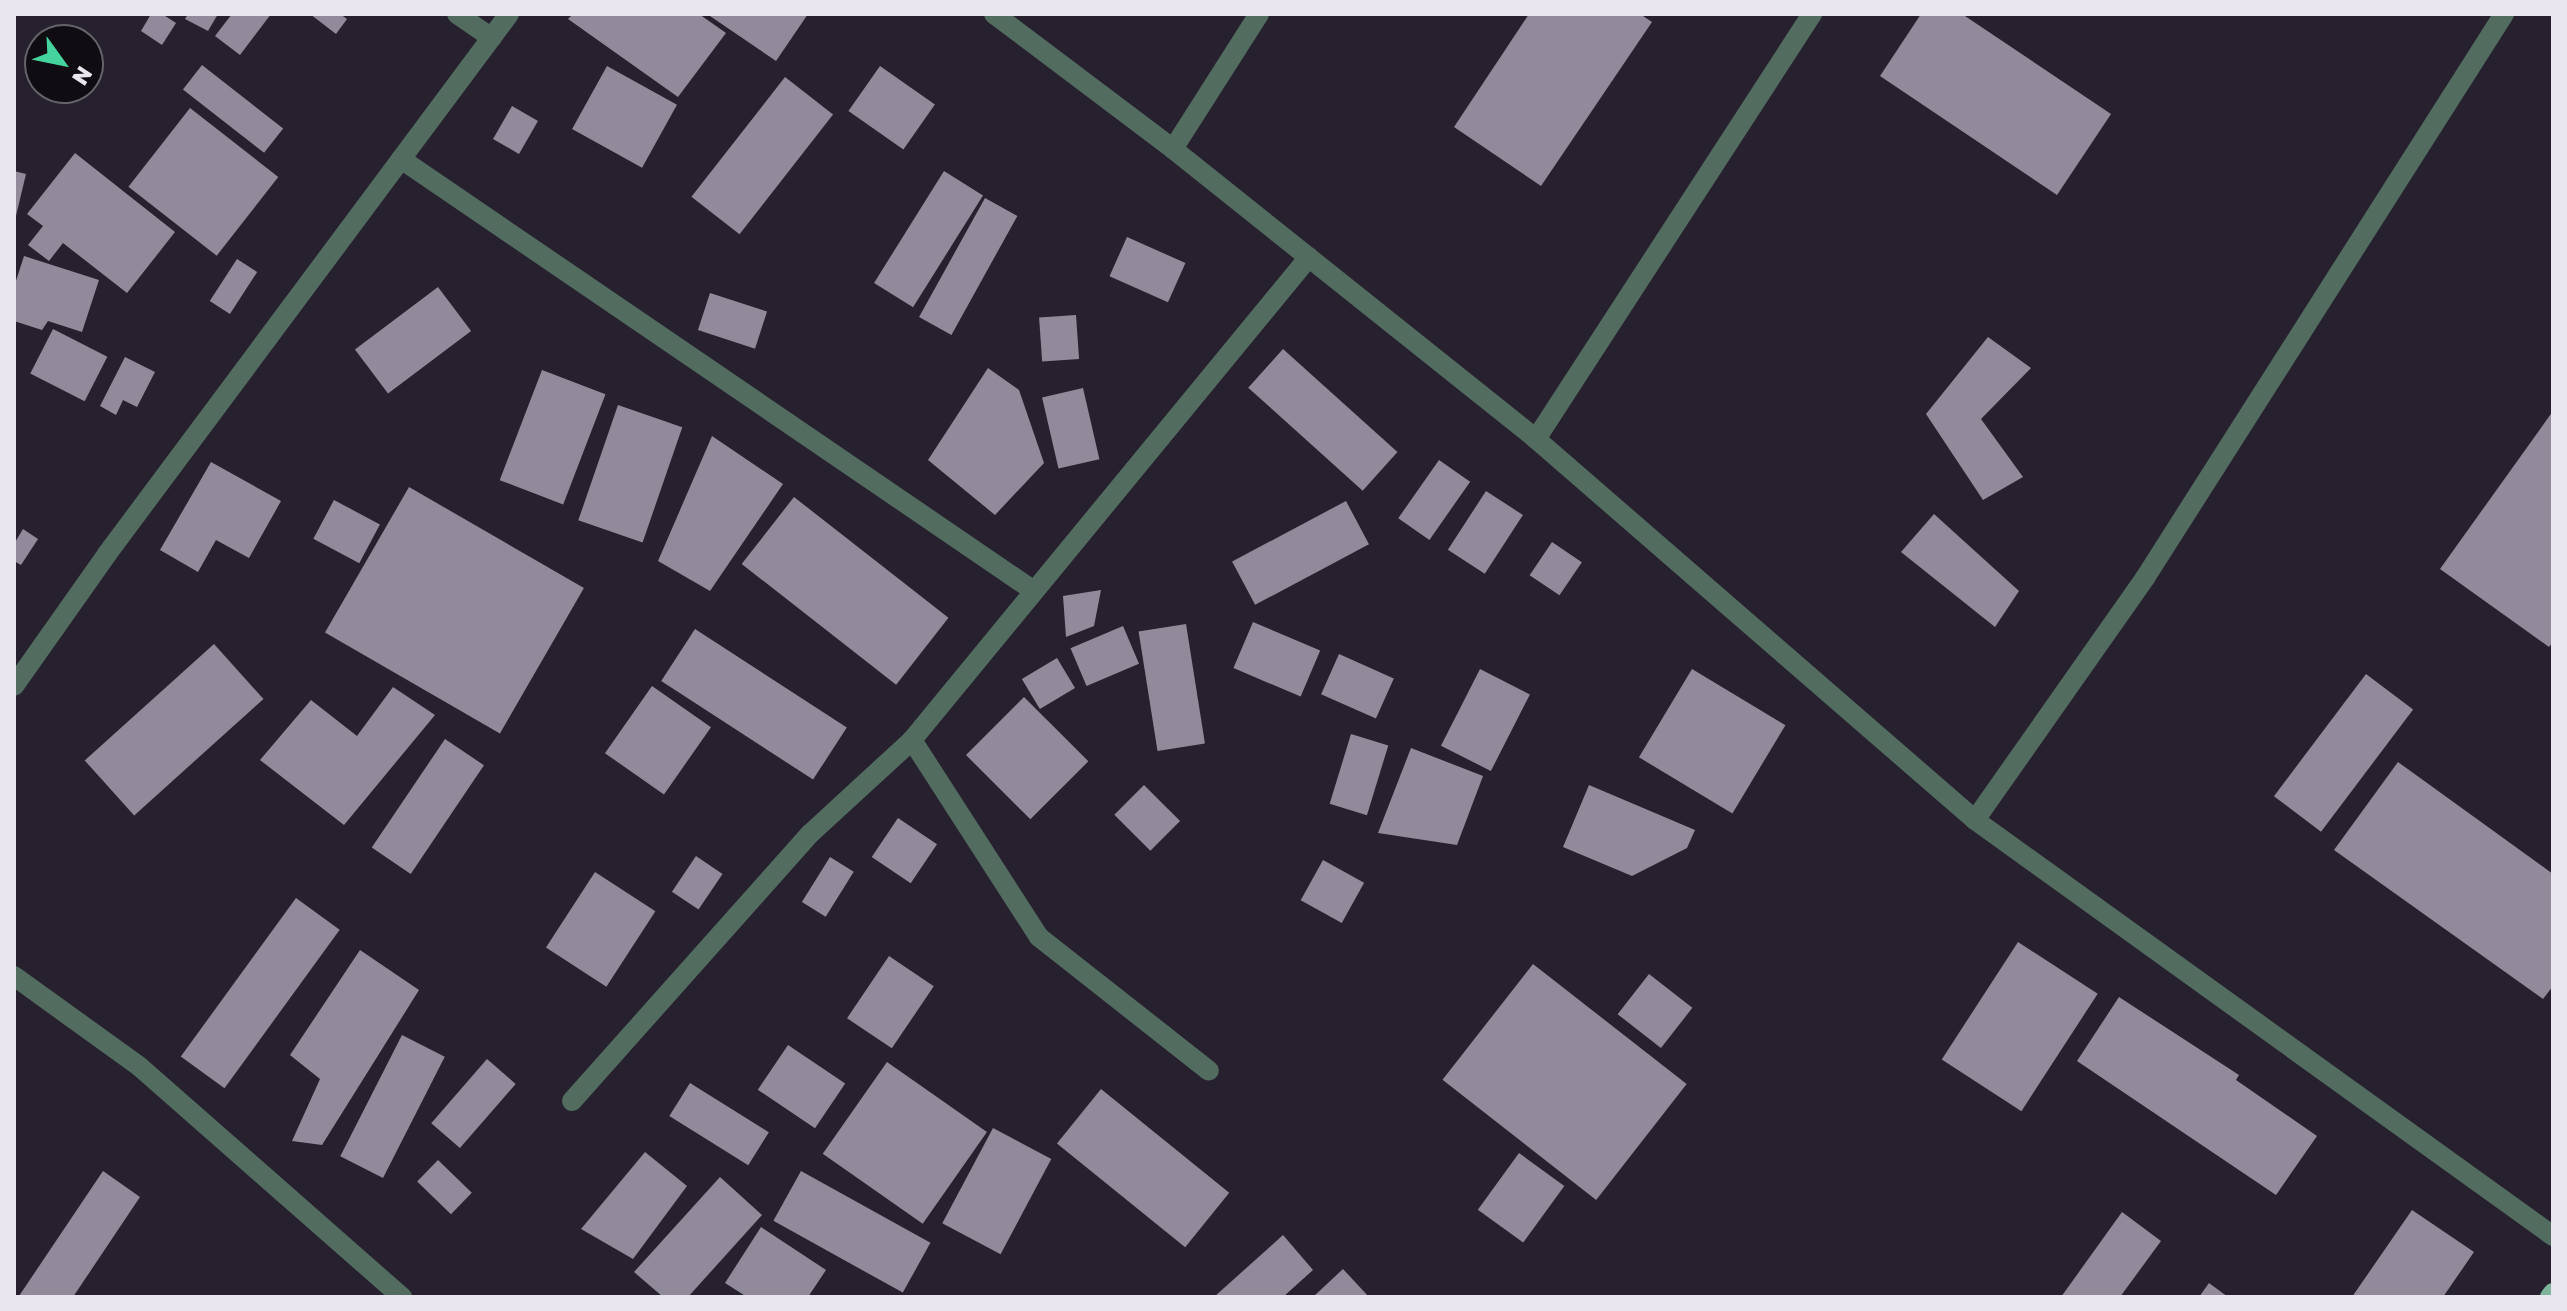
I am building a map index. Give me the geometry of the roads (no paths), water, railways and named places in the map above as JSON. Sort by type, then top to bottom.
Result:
[{"type":"street","points":[[457,14],[492,38]]},
{"type":"street","points":[[14,686],[509,14]]},
{"type":"street","points":[[994,14],[1173,149],[1536,439],[1975,820],[2553,1236]]},
{"type":"street","points":[[1173,149],[1259,14]]},
{"type":"street","points":[[1536,439],[1812,14]]},
{"type":"street","points":[[1975,820],[2145,578],[2504,14]]},
{"type":"street","points":[[401,159],[1034,591]]},
{"type":"street","points":[[572,1101],[811,833],[912,740],[1309,257]]},
{"type":"street","points":[[912,740],[1039,937],[1209,1071]]},
{"type":"street","points":[[14,976],[140,1067],[402,1297]]}]
